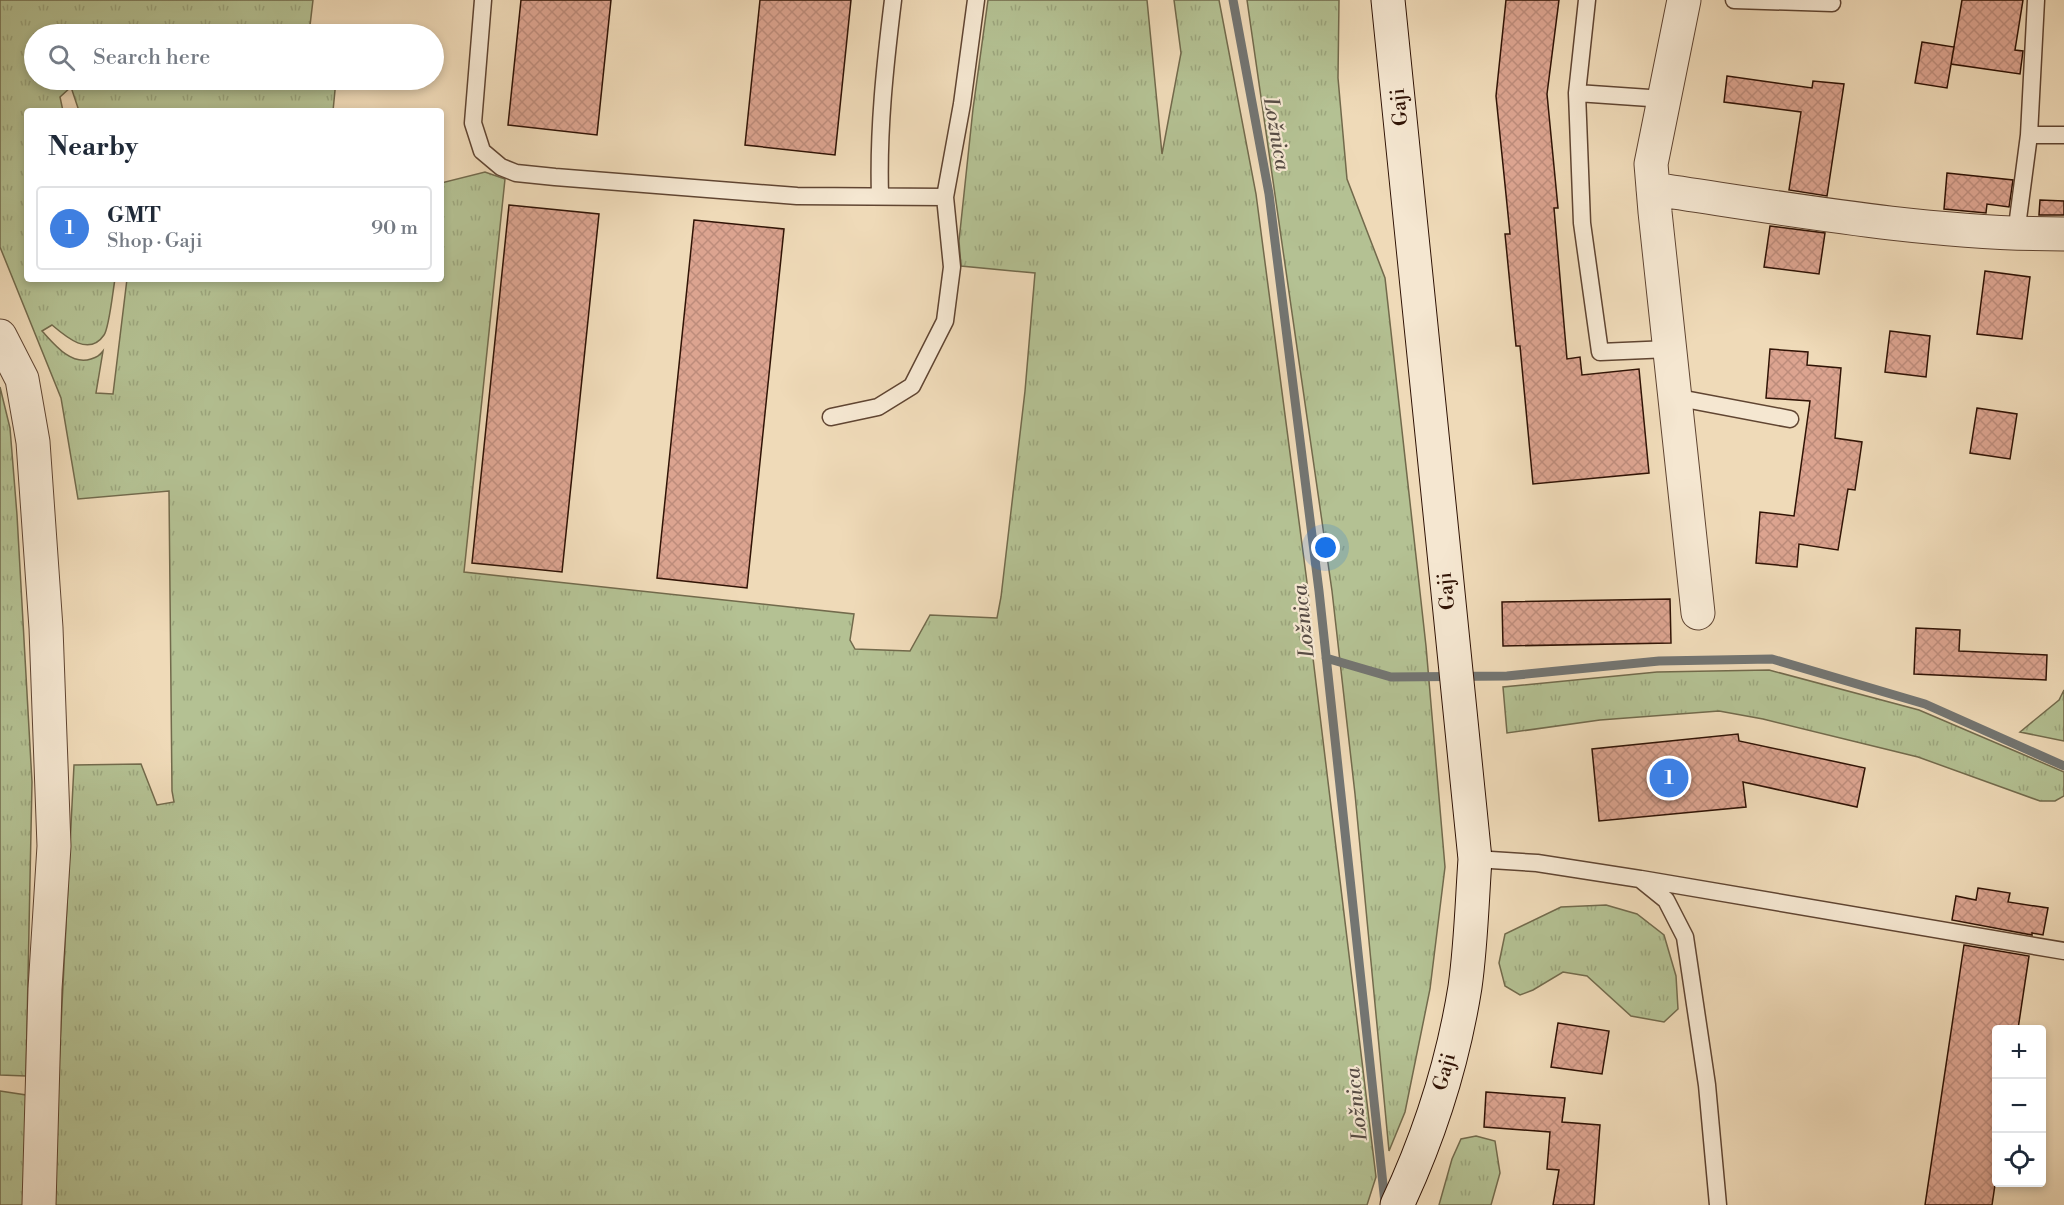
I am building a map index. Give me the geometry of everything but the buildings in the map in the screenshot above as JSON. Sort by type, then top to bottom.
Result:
[{"type":"street","name":"Gaji","points":[[1388,0],[1475,859],[1470,934],[1460,1010],[1446,1076],[1411,1174],[1396,1205]]},
{"type":"street","points":[[1684,0],[1651,164],[1698,613]]},
{"type":"street","points":[[1653,189],[1869,221],[2016,234],[2064,234]]},
{"type":"street","points":[[0,336],[22,379],[33,442],[46,628],[54,846],[45,989],[39,1205]]},
{"type":"lane","points":[[483,0],[473,123],[482,151],[501,167],[516,173],[545,176],[797,196],[945,197]]},
{"type":"lane","points":[[879,195],[879,163],[892,0]]},
{"type":"lane","points":[[831,417],[878,407],[912,386],[945,321],[952,267],[945,197],[962,104],[976,0]]},
{"type":"lane","points":[[1587,0],[1577,93],[1582,223],[1600,352],[1670,349]]},
{"type":"lane","points":[[1734,0],[1832,3]]},
{"type":"lane","points":[[2016,234],[2029,135],[2036,0]]},
{"type":"lane","points":[[1577,93],[1664,99]]},
{"type":"lane","points":[[2029,135],[2064,135]]},
{"type":"lane","points":[[1674,397],[1790,419]]},
{"type":"lane","points":[[1475,859],[1537,863],[1640,879],[2064,951]]},
{"type":"lane","points":[[1640,879],[1666,900],[1684,937],[1707,1085],[1718,1205]]},
{"type":"green space","points":[[0,0],[313,0],[310,24],[24,24],[24,90],[68,90],[60,97],[62,108],[24,108],[24,282],[115,282],[108,325],[104,335],[98,341],[85,345],[78,343],[52,325],[42,331],[70,357],[91,359],[103,351],[96,393],[113,394],[127,282],[444,282],[444,182],[485,172],[505,179],[464,572],[854,614],[850,640],[855,649],[910,651],[930,615],[997,618],[1001,597],[1025,391],[1035,273],[961,266],[959,241],[973,109],[988,0],[1147,0],[1162,154],[1181,53],[1174,0],[1219,0],[1256,194],[1308,590],[1313,658],[1376,1177],[1367,1205],[52,1205],[74,765],[141,764],[157,805],[174,802],[172,791],[169,491],[78,499],[61,398],[0,247]]},
{"type":"green space","points":[[1247,0],[1339,0],[1338,78],[1347,179],[1385,278],[1426,646],[1445,867],[1430,989],[1405,1112],[1389,1151],[1355,794],[1332,591]]},
{"type":"green space","points":[[72,90],[335,90],[333,108],[78,108]]},
{"type":"green space","points":[[0,387],[10,428],[32,782],[26,1076],[0,1075]]},
{"type":"green space","points":[[1769,670],[1919,710],[2064,772],[2064,796],[2055,801],[2040,801],[1918,757],[1763,719],[1719,711],[1600,720],[1507,733],[1503,687],[1657,672]]},
{"type":"green space","points":[[2064,690],[2064,741],[2020,732],[2059,700]]},
{"type":"green space","points":[[1606,905],[1637,914],[1664,935],[1676,976],[1678,1009],[1664,1022],[1631,1016],[1587,976],[1563,972],[1520,995],[1505,986],[1499,963],[1505,934],[1561,907]]},
{"type":"green space","points":[[0,1091],[26,1095],[24,1205],[0,1205]]},
{"type":"green space","points":[[1476,1136],[1495,1141],[1500,1173],[1491,1205],[1439,1205],[1452,1159],[1461,1139]]},
{"type":"waterway","name":"Ložnica","points":[[1233,0],[1269,194],[1319,591],[1385,1203]]},
{"type":"waterway","points":[[1326,658],[1391,677],[1507,676],[1659,661],[1772,659],[1925,704],[2064,766]]},
{"type":"place","name":"GMT","points":[[1669,778]]}]
